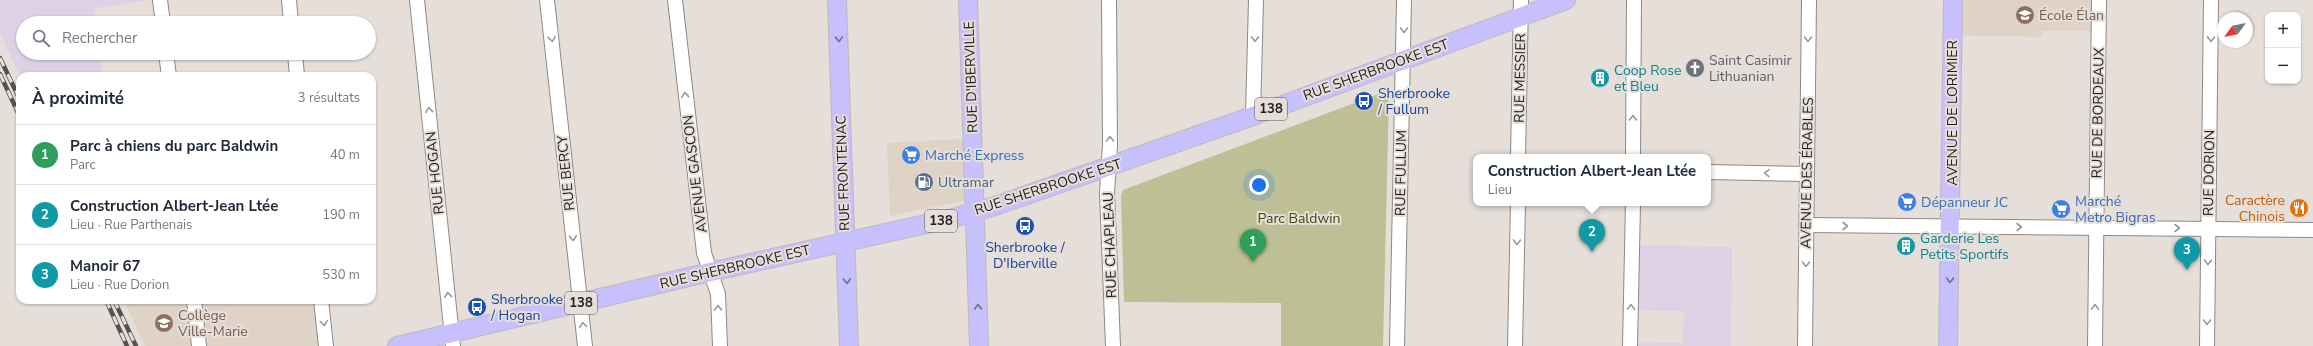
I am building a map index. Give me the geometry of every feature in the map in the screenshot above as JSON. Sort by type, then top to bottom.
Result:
[{"type":"main road","name":"RUE FRONTENAC","points":[[837,0],[849,346]]},
{"type":"main road","name":"RUE D'IBERVILLE","points":[[968,0],[979,346]]},
{"type":"main road","name":"RUE SHERBROOKE EST","points":[[397,346],[453,340],[580,303],[975,212],[1109,168],[1404,60],[1521,8],[1566,0]]},
{"type":"main road","name":"AVENUE DE LORIMIER","points":[[1948,346],[1952,227],[1954,0]]},
{"type":"street","points":[[160,0],[162,16]]},
{"type":"street","points":[[289,0],[290,16]]},
{"type":"street","name":"RUE HOGAN","points":[[417,0],[453,340]]},
{"type":"street","name":"RUE BERCY","points":[[547,0],[585,346]]},
{"type":"street","name":"AVENUE GASCON","points":[[675,0],[704,253],[718,294],[720,346]]},
{"type":"street","name":"RUE CHAPLEAU","points":[[1109,0],[1109,168],[1107,193],[1113,346]]},
{"type":"street","points":[[1254,116],[1256,0]]},
{"type":"street","name":"RUE FULLUM","points":[[1397,346],[1404,60],[1404,0]]},
{"type":"street","points":[[1633,154],[1634,0]]},
{"type":"street","name":"AVENUE DES ÉRABLES","points":[[1805,346],[1809,0]]},
{"type":"street","name":"RUE DE BORDEAUX","points":[[2095,346],[2099,0]]},
{"type":"street","name":"RUE DORION","points":[[2207,346],[2211,0]]},
{"type":"street","name":"RUE MESSIER","points":[[1518,154],[1521,8]]},
{"type":"street","points":[[167,60],[168,72]]},
{"type":"street","points":[[295,60],[296,72]]},
{"type":"street","points":[[1711,172],[1806,174]]},
{"type":"street","points":[[1515,346],[1518,206]]},
{"type":"street","points":[[1630,346],[1633,206]]},
{"type":"street","points":[[1806,225],[2313,230]]},
{"type":"street","points":[[194,304],[199,346]]},
{"type":"street","points":[[321,304],[326,346]]},
{"type":"shaded area","points":[[0,0],[147,0],[95,8],[96,16],[16,16],[16,60],[101,60],[102,72],[18,72],[0,32]]},
{"type":"shaded area","name":"École Élan","points":[[1953,0],[2098,0],[2096,31],[2042,31],[2041,37],[1953,35]]},
{"type":"shaded area","points":[[962,139],[966,200],[890,216],[887,143]]},
{"type":"shaded area","points":[[1634,245],[1732,247],[1731,346],[1633,346],[1633,342],[1683,343],[1684,311],[1634,310]]},
{"type":"shaded area","name":"Collège Ville-Marie","points":[[126,304],[190,304],[195,346],[145,346]]},
{"type":"shaded area","points":[[194,304],[321,304],[326,346],[199,346]]},
{"type":"green space","name":"Parc Baldwin","points":[[1381,93],[1389,95],[1383,346],[1281,346],[1281,303],[1124,302],[1121,196],[1123,190]]},
{"type":"railway","points":[[0,58],[16,92]]},
{"type":"railway","points":[[0,74],[16,108]]},
{"type":"railway","points":[[108,304],[127,346]]},
{"type":"railway","points":[[116,304],[136,346]]},
{"type":"place","name":"École Élan","points":[[2025,15]]},
{"type":"place","name":"Saint Casimir Lithuanian","points":[[1695,68]]},
{"type":"place","name":"Coop Rose et Bleu","points":[[1600,78]]},
{"type":"place","name":"Sherbrooke / Fullum","points":[[1364,101]]},
{"type":"place","name":"Marché Express","points":[[911,155]]},
{"type":"place","name":"Ultramar","points":[[924,182]]},
{"type":"place","name":"Dépanneur JC","points":[[1907,202]]},
{"type":"place","name":"Caractère Chinois","points":[[2299,208]]},
{"type":"place","name":"Marché Metro Bigras","points":[[2061,209]]},
{"type":"place","name":"Sherbrooke / D'Iberville","points":[[1025,226]]},
{"type":"place","name":"Garderie Les Petits Sportifs","points":[[1906,246]]},
{"type":"place","name":"Construction Albert-Jean Ltée","points":[[1592,252]]},
{"type":"place","name":"Parc à chiens du parc Baldwin","points":[[1253,262]]},
{"type":"place","name":"Manoir 67","points":[[2187,270]]},
{"type":"place","name":"Sherbrooke / Hogan","points":[[477,307]]},
{"type":"place","name":"Collège Ville-Marie","points":[[164,323]]}]
